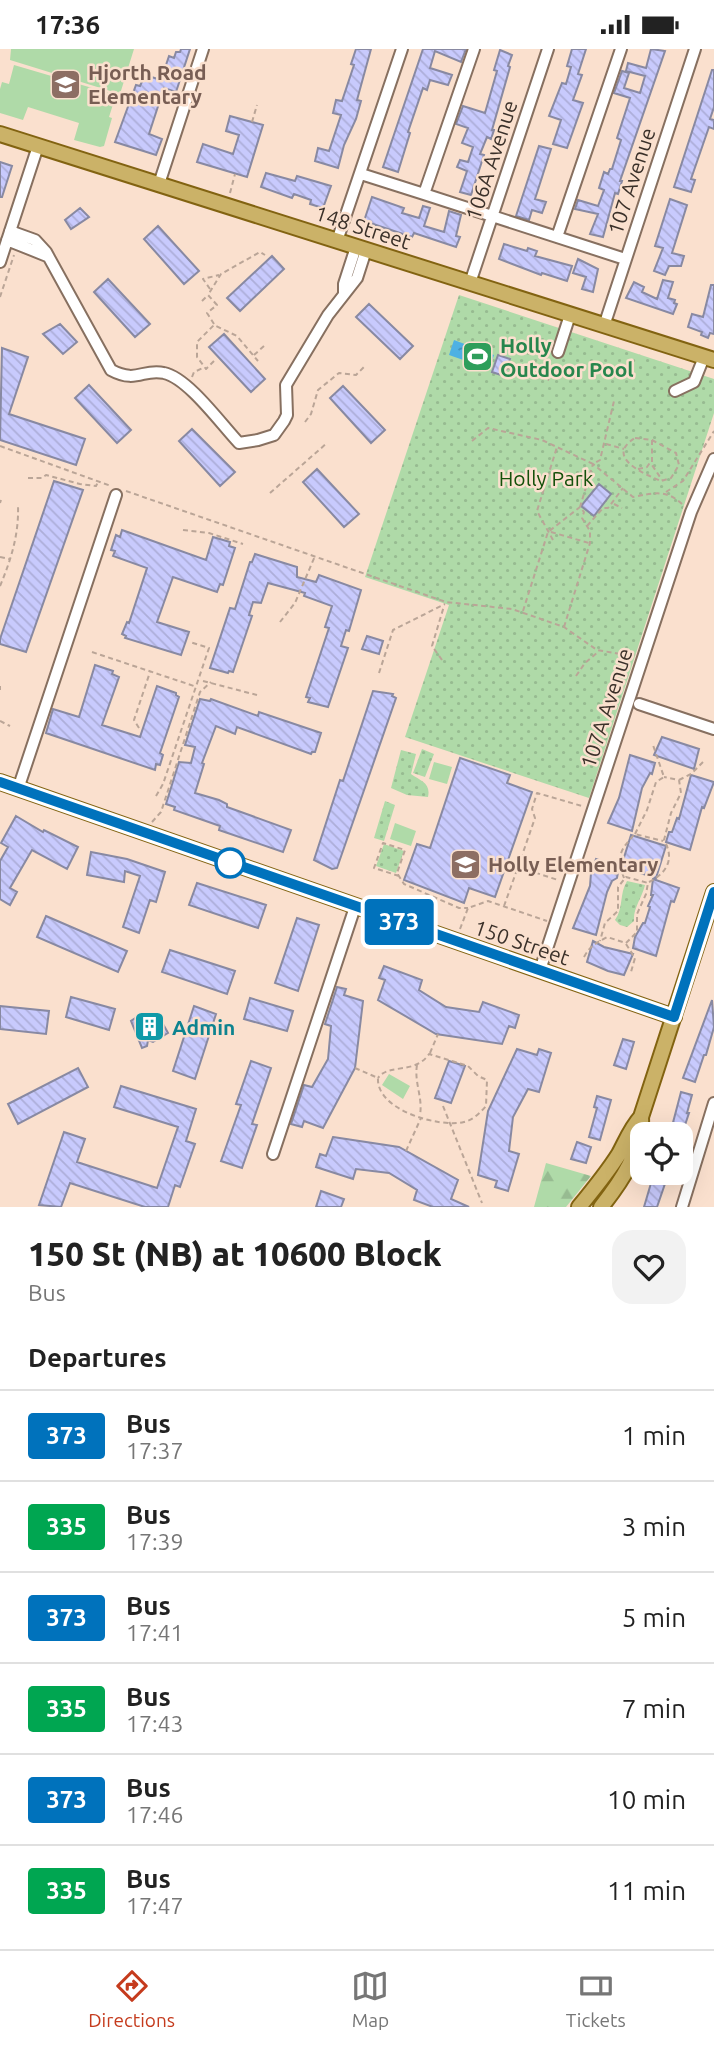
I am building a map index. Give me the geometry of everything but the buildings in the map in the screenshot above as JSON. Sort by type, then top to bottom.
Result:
[{"type":"main road","name":"148 Street","points":[[0,134],[709,358]]},
{"type":"main road","name":"150 Street","points":[[0,782],[674,1017]]},
{"type":"main road","points":[[601,1207],[626,1172],[642,1129],[641,1117],[713,896]]},
{"type":"main road","points":[[589,1207],[601,1190],[608,1171],[633,1125],[641,1117]]},
{"type":"main road","points":[[579,1207],[608,1171]]},
{"type":"street","points":[[159,184],[203,49]]},
{"type":"street","points":[[337,241],[402,49]]},
{"type":"street","points":[[424,194],[474,49]]},
{"type":"street","name":"106A Avenue","points":[[470,283],[548,49]]},
{"type":"street","points":[[557,237],[621,49]]},
{"type":"street","name":"107 Avenue","points":[[604,326],[695,49]]},
{"type":"street","points":[[0,262],[38,146]]},
{"type":"street","points":[[361,173],[625,259]]},
{"type":"street","points":[[9,236],[47,255],[111,370],[124,377],[162,372],[181,379],[239,443],[274,435],[287,415],[286,385],[328,315],[357,278],[361,248]]},
{"type":"street","points":[[558,352],[570,315]]},
{"type":"street","points":[[675,391],[694,382],[709,358]]},
{"type":"street","name":"107A Avenue","points":[[540,970],[687,525],[714,459]]},
{"type":"street","points":[[18,789],[117,490]]},
{"type":"street","points":[[639,704],[714,729]]},
{"type":"street","points":[[273,1154],[355,907]]},
{"type":"street","points":[[682,1207],[714,1103]]},
{"type":"path","points":[[251,122],[257,105]]},
{"type":"path","points":[[229,194],[236,174]]},
{"type":"path","points":[[211,290],[203,279],[221,275],[260,252],[265,255]]},
{"type":"path","points":[[202,302],[221,275]]},
{"type":"path","points":[[208,295],[217,305],[207,313],[214,325],[237,336],[258,361]]},
{"type":"path","points":[[204,368],[197,357],[197,342],[214,325]]},
{"type":"path","points":[[254,355],[265,345]]},
{"type":"path","points":[[187,386],[194,372],[206,369],[214,361]]},
{"type":"path","points":[[305,422],[311,414],[318,390],[340,373],[356,375],[365,366]]},
{"type":"path","points":[[507,368],[548,380]]},
{"type":"path","points":[[523,612],[548,532],[580,507],[593,464],[600,460],[614,401]]},
{"type":"path","points":[[472,441],[488,428],[542,440],[593,464],[633,497],[666,492],[683,481],[714,431]]},
{"type":"path","points":[[635,438],[652,440],[672,449],[678,457],[677,471],[671,478],[663,480],[628,464],[624,455],[627,444],[635,438]]},
{"type":"path","points":[[637,470],[646,467],[651,460],[652,440]]},
{"type":"path","points":[[270,493],[327,443]]},
{"type":"path","points":[[604,443],[625,449]]},
{"type":"path","points":[[0,446],[117,490],[445,603],[507,607],[564,627],[599,651],[636,657]]},
{"type":"path","points":[[553,540],[537,511],[557,446]]},
{"type":"path","points":[[651,460],[663,480],[666,492],[688,510]]},
{"type":"path","points":[[28,478],[42,478],[46,475],[96,486],[98,482]]},
{"type":"path","points":[[586,526],[603,508],[613,504],[623,488]]},
{"type":"path","points":[[613,504],[622,508]]},
{"type":"path","points":[[0,586],[11,559],[19,519],[18,506]]},
{"type":"path","points":[[564,627],[590,543],[590,531],[582,518],[584,512],[580,507]]},
{"type":"path","points":[[183,530],[209,533],[243,544]]},
{"type":"path","points":[[548,532],[590,543]]},
{"type":"path","points":[[0,557],[11,559]]},
{"type":"path","points":[[280,622],[295,603],[315,557]]},
{"type":"path","points":[[442,660],[432,646],[445,603]]},
{"type":"path","points":[[379,673],[393,630],[445,603]]},
{"type":"path","points":[[156,796],[163,784],[209,648],[190,642]]},
{"type":"path","points":[[576,675],[599,651]]},
{"type":"path","points":[[92,652],[196,687]]},
{"type":"path","points":[[139,728],[134,720],[150,671]]},
{"type":"path","points":[[203,681],[257,695]]},
{"type":"path","points":[[152,822],[161,812],[200,692],[211,682]]},
{"type":"path","points":[[0,720],[10,726]]},
{"type":"path","points":[[653,745],[664,777]]},
{"type":"path","points":[[624,879],[619,858],[647,810],[656,782],[664,777],[679,780],[691,774],[703,762]]},
{"type":"path","points":[[600,941],[605,923],[618,911],[618,887],[624,879],[626,877],[648,883],[661,876],[668,864],[669,849],[665,842],[671,813],[681,793],[679,780]]},
{"type":"path","points":[[504,906],[535,818],[532,809],[537,793],[584,807]]},
{"type":"path","points":[[635,834],[665,842]]},
{"type":"path","points":[[399,876],[374,868],[383,843],[405,850],[397,873],[399,876],[404,884],[414,889],[459,908],[468,908],[488,901],[549,922]]},
{"type":"path","points":[[488,857],[516,872]]},
{"type":"path","points":[[518,867],[559,881]]},
{"type":"path","points":[[626,943],[637,932],[637,914],[648,883]]},
{"type":"path","points":[[460,930],[468,908]]},
{"type":"path","points":[[584,957],[591,946],[607,937],[626,943],[635,958],[631,972]]},
{"type":"path","points":[[429,1054],[468,1066],[478,1076],[487,1080],[486,1106],[468,1121],[451,1124],[420,1117],[387,1101],[377,1085],[381,1073],[412,1067],[429,1054],[438,1034]]},
{"type":"path","points":[[406,1151],[420,1117],[417,1064]]},
{"type":"path","points":[[355,1068],[378,1078]]},
{"type":"path","points":[[443,1105],[482,1203]]},
{"type":"green space","points":[[11,49],[134,49],[120,94],[10,60]]},
{"type":"green space","points":[[14,65],[116,95],[104,146],[74,140],[79,123],[28,107],[23,120],[0,113],[2,82],[9,84]]},
{"type":"green space","name":"Holly Park","points":[[459,295],[714,379],[714,413],[589,798],[405,737],[449,605],[365,577]]},
{"type":"green space","points":[[422,749],[434,754],[425,777],[413,773]]},
{"type":"green space","points":[[401,750],[416,754],[411,774],[427,785],[428,797],[407,795],[391,788]]},
{"type":"green space","points":[[434,762],[452,767],[447,784],[429,779]]},
{"type":"green space","points":[[385,801],[395,805],[384,841],[374,838]]},
{"type":"green space","points":[[395,823],[416,831],[411,846],[390,839]]},
{"type":"green space","points":[[384,844],[404,851],[396,873],[376,866]]},
{"type":"green space","points":[[627,881],[645,885],[634,921],[627,927],[615,920]]},
{"type":"green space","points":[[389,1074],[410,1086],[403,1099],[382,1085]]},
{"type":"green space","points":[[546,1163],[591,1176],[566,1207],[534,1207]]},
{"type":"water","points":[[454,340],[494,355],[489,369],[449,355]]},
{"type":"bus line","name":"373","points":[[0,782],[674,1017],[714,892]]},
{"type":"place","name":"Hjorth Road Elementary","points":[[65,84]]},
{"type":"place","name":"Holly Outdoor Pool","points":[[477,357]]},
{"type":"place","name":"Holly Elementary","points":[[465,864]]},
{"type":"place","name":"Admin","points":[[149,1027]]}]
